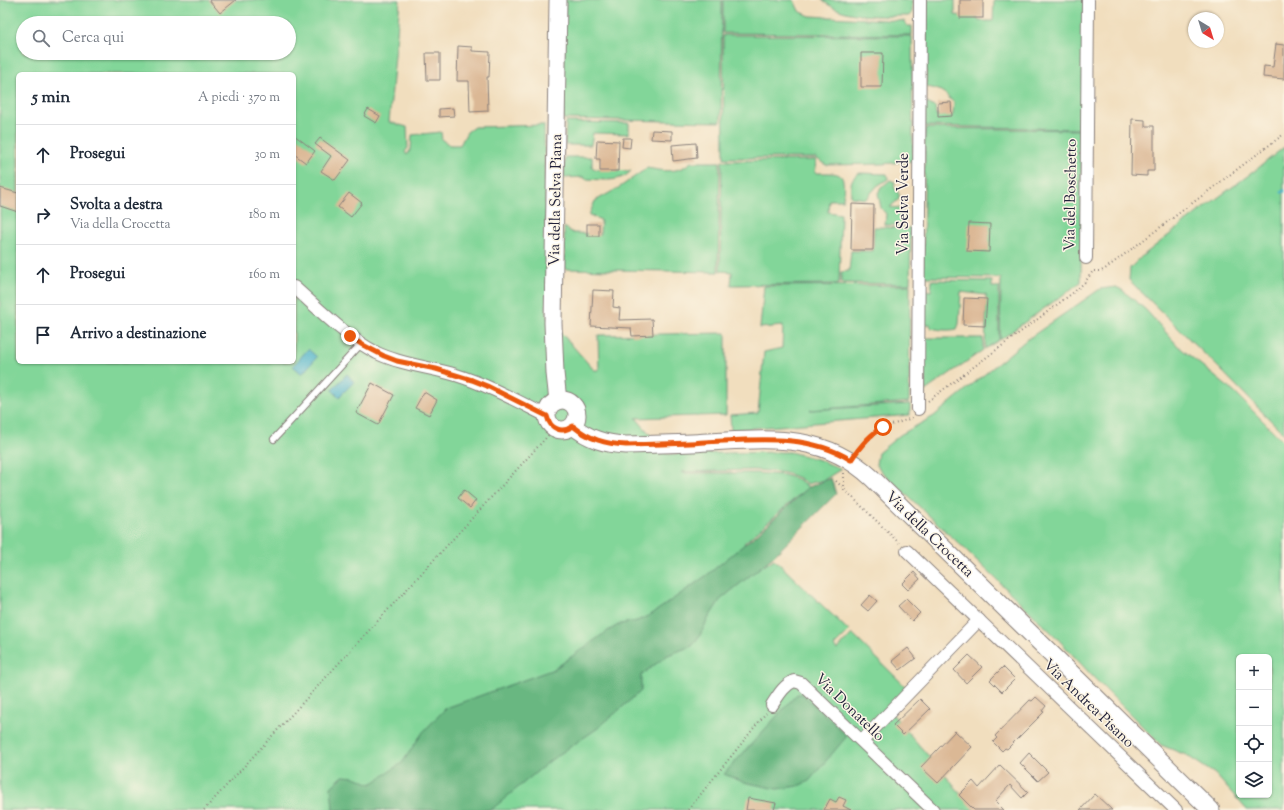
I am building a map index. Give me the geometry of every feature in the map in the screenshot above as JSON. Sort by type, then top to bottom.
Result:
[{"type":"street","name":"Via della Selva Piana","points":[[558,0],[552,323],[558,401]]},
{"type":"street","name":"Via Selva Verde","points":[[918,409],[920,0]]},
{"type":"street","name":"Via del Boschetto","points":[[1086,258],[1088,0]]},
{"type":"street","points":[[296,289],[350,336],[361,344],[384,356],[397,361],[440,370],[479,383],[564,430],[573,426],[577,417],[575,408],[568,401],[558,401],[550,407],[548,411],[551,422]]},
{"type":"street","name":"Via della Crocetta","points":[[573,426],[590,438],[612,444],[626,445],[762,439],[786,440],[824,449],[851,460],[872,478],[1211,810]]},
{"type":"street","name":"Via Andrea Pisano","points":[[907,551],[1176,810]]},
{"type":"street","points":[[862,741],[979,620]]},
{"type":"street","name":"Via Donatello","points":[[772,705],[786,686],[794,681],[798,682],[862,741],[933,810]]},
{"type":"lane","points":[[274,438],[361,344]]},
{"type":"path","points":[[851,460],[859,448],[876,431],[887,425],[912,418],[917,413],[918,409],[1074,292],[1085,282],[1093,270],[1101,270],[1105,268],[1284,134]]},
{"type":"path","name":"Via del Boschetto","points":[[1086,258],[1088,265],[1093,270]]},
{"type":"path","points":[[204,810],[551,422]]},
{"type":"path","points":[[836,481],[907,551]]},
{"type":"path","points":[[688,810],[772,705]]},
{"type":"green space","points":[[0,0],[400,0],[389,122],[407,127],[408,148],[405,152],[407,155],[411,149],[412,135],[441,132],[442,140],[450,145],[460,145],[467,132],[474,127],[544,125],[547,317],[594,370],[599,370],[598,335],[726,333],[726,415],[636,418],[667,454],[790,452],[820,460],[841,469],[824,480],[807,484],[799,478],[786,473],[768,471],[682,472],[785,475],[799,480],[808,487],[744,543],[764,566],[774,559],[849,631],[834,646],[837,650],[852,634],[908,689],[888,709],[975,810],[0,810]]},
{"type":"green space","points":[[565,0],[722,0],[721,122],[563,119]]},
{"type":"green space","points":[[723,0],[794,0],[799,11],[810,16],[905,21],[907,26],[912,26],[912,35],[723,33]]},
{"type":"green space","points":[[822,0],[912,0],[912,14],[908,16],[863,15],[841,11]]},
{"type":"green space","points":[[927,0],[955,0],[955,15],[976,17],[979,21],[993,21],[994,0],[1085,0],[1082,129],[924,126],[925,102],[935,107],[936,115],[953,115],[954,103],[942,92],[926,87]]},
{"type":"green space","points":[[723,35],[912,36],[913,161],[882,164],[826,165],[816,158],[724,158]]},
{"type":"green space","points":[[566,122],[629,123],[629,134],[593,133],[591,145],[565,145]]},
{"type":"green space","points":[[925,128],[1082,130],[1081,282],[1000,340],[1001,278],[923,277]]},
{"type":"green space","points":[[1284,147],[1284,434],[1129,280],[1130,268],[1141,257]]},
{"type":"green space","points":[[565,157],[592,157],[592,167],[595,169],[631,171],[621,178],[610,180],[585,179],[584,177],[564,178]]},
{"type":"green space","points":[[816,160],[815,173],[837,174],[842,179],[843,184],[843,200],[829,200],[828,212],[841,214],[839,284],[731,285],[732,272],[720,271],[722,161]]},
{"type":"green space","points":[[691,162],[720,162],[718,272],[565,269],[564,227],[573,233],[600,234],[601,220],[589,215],[595,201],[620,187],[647,168],[670,171],[686,166]]},
{"type":"green space","points":[[860,173],[887,174],[888,179],[877,186],[866,199],[851,197],[852,180]]},
{"type":"green space","points":[[890,180],[895,182],[894,187],[899,194],[899,199],[890,207],[899,208],[904,214],[904,223],[900,225],[885,225],[886,214],[881,208],[878,193]]},
{"type":"green space","points":[[874,227],[911,228],[910,284],[841,283],[841,272],[849,271],[851,251],[873,251]]},
{"type":"green space","points":[[932,280],[992,281],[992,287],[999,287],[999,340],[985,349],[986,295],[961,292],[959,324],[957,329],[941,330],[931,328],[930,324],[924,325],[924,290],[931,291]]},
{"type":"green space","points":[[910,285],[909,402],[810,410],[910,404],[910,415],[731,430],[730,415],[758,413],[764,352],[782,348],[783,326],[760,328],[764,286]]},
{"type":"green space","points":[[1116,287],[1122,290],[1146,310],[1178,346],[1235,393],[1284,442],[1284,810],[1247,810],[1236,798],[1272,798],[1272,654],[1236,654],[1236,798],[1215,774],[1186,755],[1161,745],[1096,680],[1057,638],[965,549],[882,472],[876,464],[878,453],[900,435],[934,416],[1025,341],[1100,289]]},
{"type":"green space","points":[[923,338],[983,338],[983,350],[925,391]]},
{"type":"green space","points":[[831,478],[836,494],[773,557],[720,600],[692,646],[668,655],[641,675],[641,691],[598,728],[551,760],[491,810],[333,810],[331,787],[343,776],[355,777],[371,784],[402,763],[423,732],[446,708],[554,669],[606,632],[620,624],[637,621],[652,614],[707,575],[757,534],[809,487]]},
{"type":"green space","points":[[797,694],[802,694],[847,736],[809,781],[798,786],[777,789],[743,782],[724,774]]},
{"type":"water","points":[[308,349],[317,357],[302,374],[293,366]]},
{"type":"water","points":[[347,374],[354,382],[339,397],[332,390]]},
{"type":"building","points":[[209,0],[236,0],[220,13]]},
{"type":"building","points":[[960,0],[983,0],[983,18],[960,18]]},
{"type":"building","points":[[1276,44],[1284,45],[1284,79],[1263,77],[1264,66],[1273,67]]},
{"type":"building","points":[[458,46],[472,47],[472,51],[490,52],[489,77],[487,77],[488,111],[470,112],[469,81],[457,81]]},
{"type":"building","points":[[426,53],[440,53],[440,80],[427,80]]},
{"type":"building","points":[[861,53],[883,53],[882,87],[861,87]]},
{"type":"building","points":[[951,102],[952,116],[938,117],[938,103]]},
{"type":"building","points":[[453,108],[454,116],[439,117],[439,109]]},
{"type":"building","points":[[368,109],[380,116],[376,123],[364,116]]},
{"type":"building","points":[[1132,119],[1145,120],[1145,126],[1154,126],[1154,171],[1147,171],[1147,176],[1131,175]]},
{"type":"building","points":[[652,130],[672,131],[672,140],[651,139]]},
{"type":"building","points":[[296,137],[315,151],[306,163],[296,156]]},
{"type":"building","points":[[320,138],[350,160],[335,180],[321,171],[331,156],[315,144]]},
{"type":"building","points":[[623,138],[631,138],[630,148],[622,147]]},
{"type":"building","points":[[597,140],[619,141],[618,171],[600,171],[600,159],[596,159]]},
{"type":"building","points":[[696,143],[697,158],[673,161],[672,145]]},
{"type":"building","points":[[0,188],[16,192],[16,211],[0,206]]},
{"type":"building","points":[[349,193],[362,203],[351,217],[338,207]]},
{"type":"building","points":[[852,204],[874,205],[873,250],[851,250]]},
{"type":"building","points":[[969,223],[990,224],[989,252],[967,251]]},
{"type":"building","points":[[587,224],[599,224],[599,236],[587,236]]},
{"type":"building","points":[[593,290],[614,291],[613,307],[620,308],[619,320],[652,319],[653,335],[632,336],[631,328],[591,326]]},
{"type":"building","points":[[964,298],[987,299],[985,326],[963,325]]},
{"type":"building","points":[[372,383],[394,395],[378,425],[356,413]]},
{"type":"building","points":[[424,392],[437,400],[429,415],[415,408]]},
{"type":"building","points":[[464,490],[476,500],[470,508],[458,498]]},
{"type":"building","points":[[914,572],[920,579],[908,590],[902,584]]},
{"type":"building","points":[[870,595],[877,601],[868,611],[861,605]]},
{"type":"building","points":[[906,599],[920,613],[912,621],[898,606]]},
{"type":"building","points":[[908,648],[916,658],[900,670],[892,661]]},
{"type":"building","points":[[969,655],[982,667],[966,683],[954,670]]},
{"type":"building","points":[[1003,667],[1015,679],[1002,692],[990,680]]},
{"type":"building","points":[[1036,697],[1046,706],[1042,711],[1044,712],[1007,749],[1005,748],[1002,751],[993,742],[997,738],[995,736],[1030,700],[1032,701]]},
{"type":"building","points":[[920,699],[930,709],[903,735],[893,725]]},
{"type":"building","points":[[955,731],[972,747],[938,783],[921,767]]},
{"type":"building","points":[[1029,753],[1048,772],[1038,781],[1020,763]]},
{"type":"building","points":[[1000,765],[1028,792],[1022,798],[1010,785],[995,801],[1004,810],[974,810],[959,795],[973,781],[979,788]]},
{"type":"building","points":[[1095,794],[1112,810],[1080,810]]},
{"type":"building","points":[[839,797],[846,800],[843,806],[851,810],[824,810],[830,799],[836,802]]},
{"type":"building","points":[[748,798],[776,803],[774,810],[746,810]]},
{"type":"route","points":[[350,336],[369,349],[390,359],[455,374],[487,386],[547,416],[548,421],[555,428],[564,430],[573,426],[590,438],[612,444],[693,443],[772,439],[809,444],[834,452],[851,460],[857,450],[876,431],[883,427]]}]
